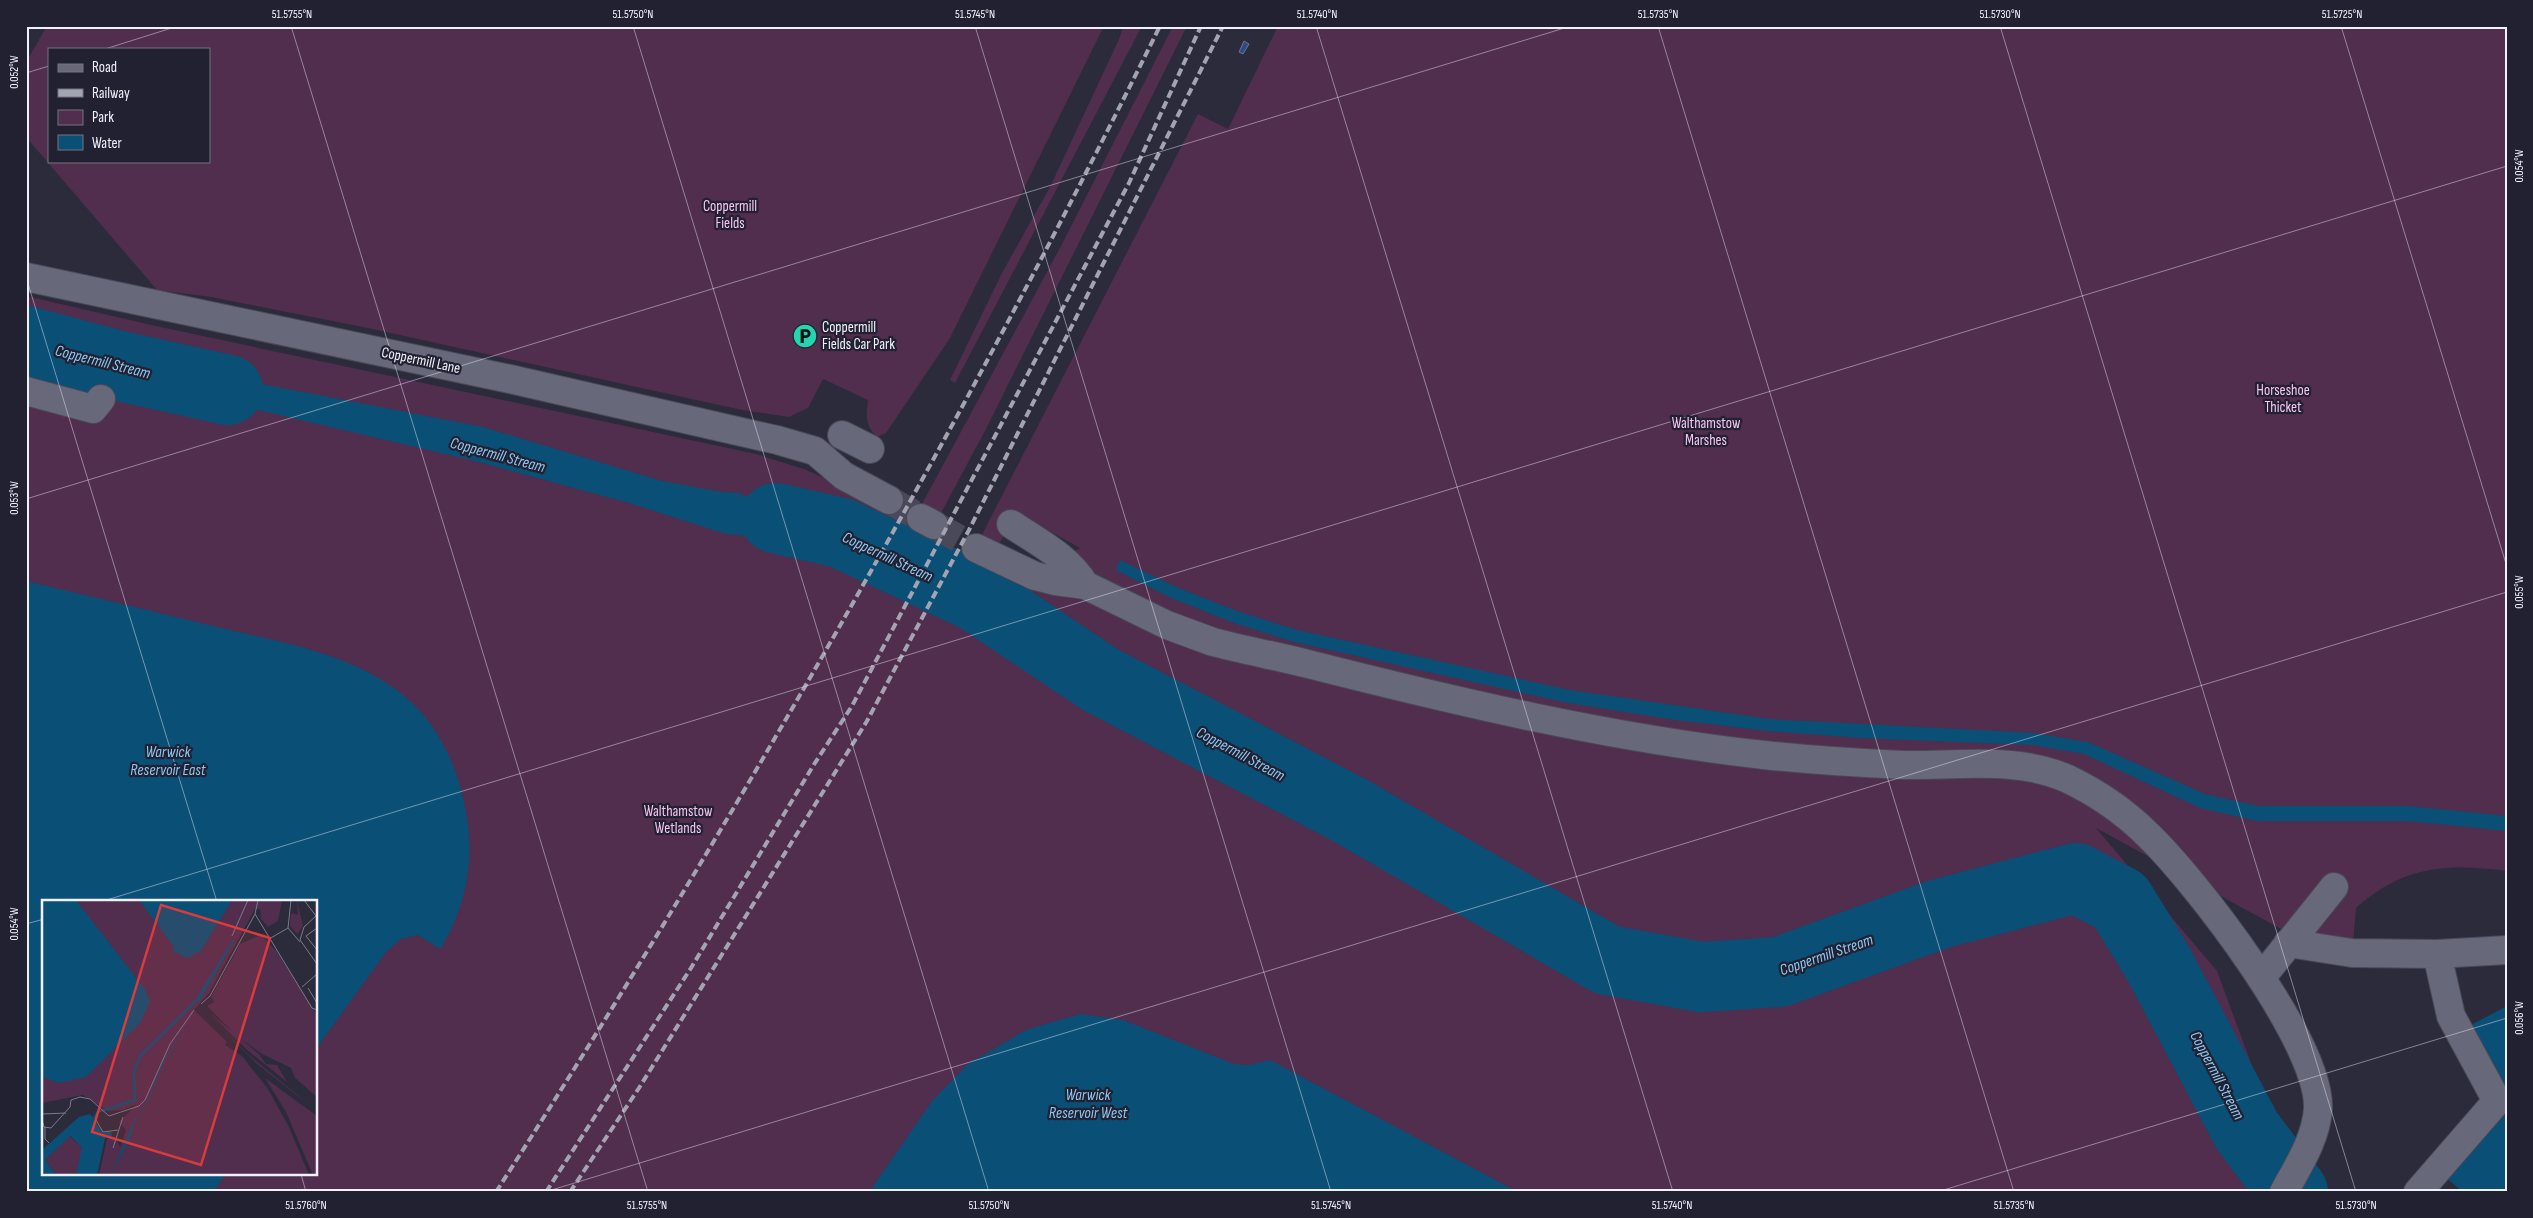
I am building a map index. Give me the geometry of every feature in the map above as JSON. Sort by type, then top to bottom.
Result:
[{"type":"street","name":"Coppermill Lane","points":[[26,277],[510,379],[777,440],[815,451],[844,476],[889,500]]},
{"type":"street","points":[[26,392],[93,409],[101,399]]},
{"type":"street","points":[[842,435],[870,449]]},
{"type":"street","points":[[1011,524],[1062,558],[1077,572],[1085,585]]},
{"type":"street","points":[[976,548],[1036,576],[1085,585],[1167,625],[1213,642],[1490,708],[1617,734],[1762,754],[1825,760],[1903,764],[2014,765],[2041,770],[2068,779],[2126,815],[2148,834],[2204,897],[2260,978],[2310,1066],[2318,1107],[2315,1128],[2304,1155],[2284,1192]]},
{"type":"street","points":[[2260,978],[2334,887]]},
{"type":"street","points":[[2288,943],[2352,953],[2437,954],[2507,950]]},
{"type":"street","points":[[2418,1192],[2497,1102],[2451,1016],[2437,954]]},
{"type":"green space","name":"Coppermill Fields","points":[[47,26],[1104,26],[950,338],[886,433],[877,437],[868,425],[868,400],[823,379],[808,408],[789,417],[742,410],[368,328],[211,297],[157,290],[26,137],[26,62]]},
{"type":"green space","points":[[1123,26],[1142,26],[955,383],[950,380],[1002,273],[1050,187],[1120,37]]},
{"type":"green space","points":[[1173,26],[1187,26],[986,429],[941,513],[922,504],[1061,246]]},
{"type":"green space","points":[[1278,26],[2507,26],[2507,871],[2464,867],[2426,871],[2391,883],[2373,894],[2356,908],[2351,967],[2096,828],[2217,971],[2272,1120],[2247,1192],[26,1192],[26,296],[156,326],[756,454],[804,469],[839,485],[970,558],[1198,114],[1228,129]],"holes":[[[1017,513],[1080,548],[1042,567],[999,544]]]},
{"type":"water","points":[[26,324],[126,348],[107,374],[26,352]]},
{"type":"water","points":[[143,356],[189,370],[483,427],[662,481],[722,492],[739,493],[753,500],[783,508],[802,508],[821,519],[876,531],[856,566],[850,567],[822,550],[796,540],[726,534],[629,503],[471,460],[126,379]]},
{"type":"water","points":[[1120,560],[1176,587],[1237,611],[1297,630],[1570,690],[1769,719],[2034,733],[2088,742],[2205,794],[2258,806],[2408,806],[2507,816],[2507,831],[2408,821],[2257,821],[2200,808],[2084,754],[2033,745],[1859,738],[1768,731],[1675,720],[1568,703],[1294,642],[1234,623],[1171,598],[1116,570]]},
{"type":"water","name":"Warwick Reservoir East","points":[[26,581],[312,650],[360,668],[382,680],[403,695],[427,719],[445,748],[463,796],[469,830],[469,865],[462,900],[449,934],[440,949],[418,935],[401,939],[386,952],[318,1046],[318,900],[42,900],[42,1176],[225,1176],[213,1192],[26,1192]]},
{"type":"water","points":[[2507,1006],[2507,1090],[2471,1025]]},
{"type":"water","name":"Warwick Reservoir West","points":[[1080,1014],[1123,1020],[1234,1064],[1248,1065],[1270,1060],[1518,1192],[869,1192],[933,1100],[968,1064],[1026,1030]]},
{"type":"water","points":[[2507,1107],[2507,1192],[2430,1192]]},
{"type":"pier","points":[[2444,1176],[2463,1192],[2446,1192],[2437,1184]]},
{"type":"building","points":[[1244,41],[1249,44],[1243,54],[1239,52]]},
{"type":"waterway","name":"Coppermill Stream","points":[[26,341],[120,366],[228,390]]},
{"type":"waterway","name":"Coppermill Stream","points":[[775,518],[841,533],[977,597],[1101,680],[1351,811],[1607,960],[1701,977],[1779,972],[1939,914],[2076,878],[2120,901],[2158,963],[2247,1131],[2293,1192]]},
{"type":"tunnel","points":[[889,500],[921,518]]},
{"type":"tunnel","points":[[934,525],[976,548]]},
{"type":"railway","points":[[496,1192],[674,908],[844,618],[1007,324],[1085,176],[1160,26]]},
{"type":"railway","points":[[546,1192],[691,968],[813,766],[852,706],[1129,183],[1201,26]]},
{"type":"railway","points":[[570,1192],[639,1088],[867,721],[969,530],[1223,26]]},
{"type":"place","name":"Coppermill Fields Car Park","points":[[805,336]]},
{"type":"park label","name":"Horseshoe Thicket","points":[[2283,398]]},
{"type":"park label","name":"Walthamstow Marshes","points":[[1706,432]]},
{"type":"park label","name":"Walthamstow Wetlands","points":[[678,820]]}]
